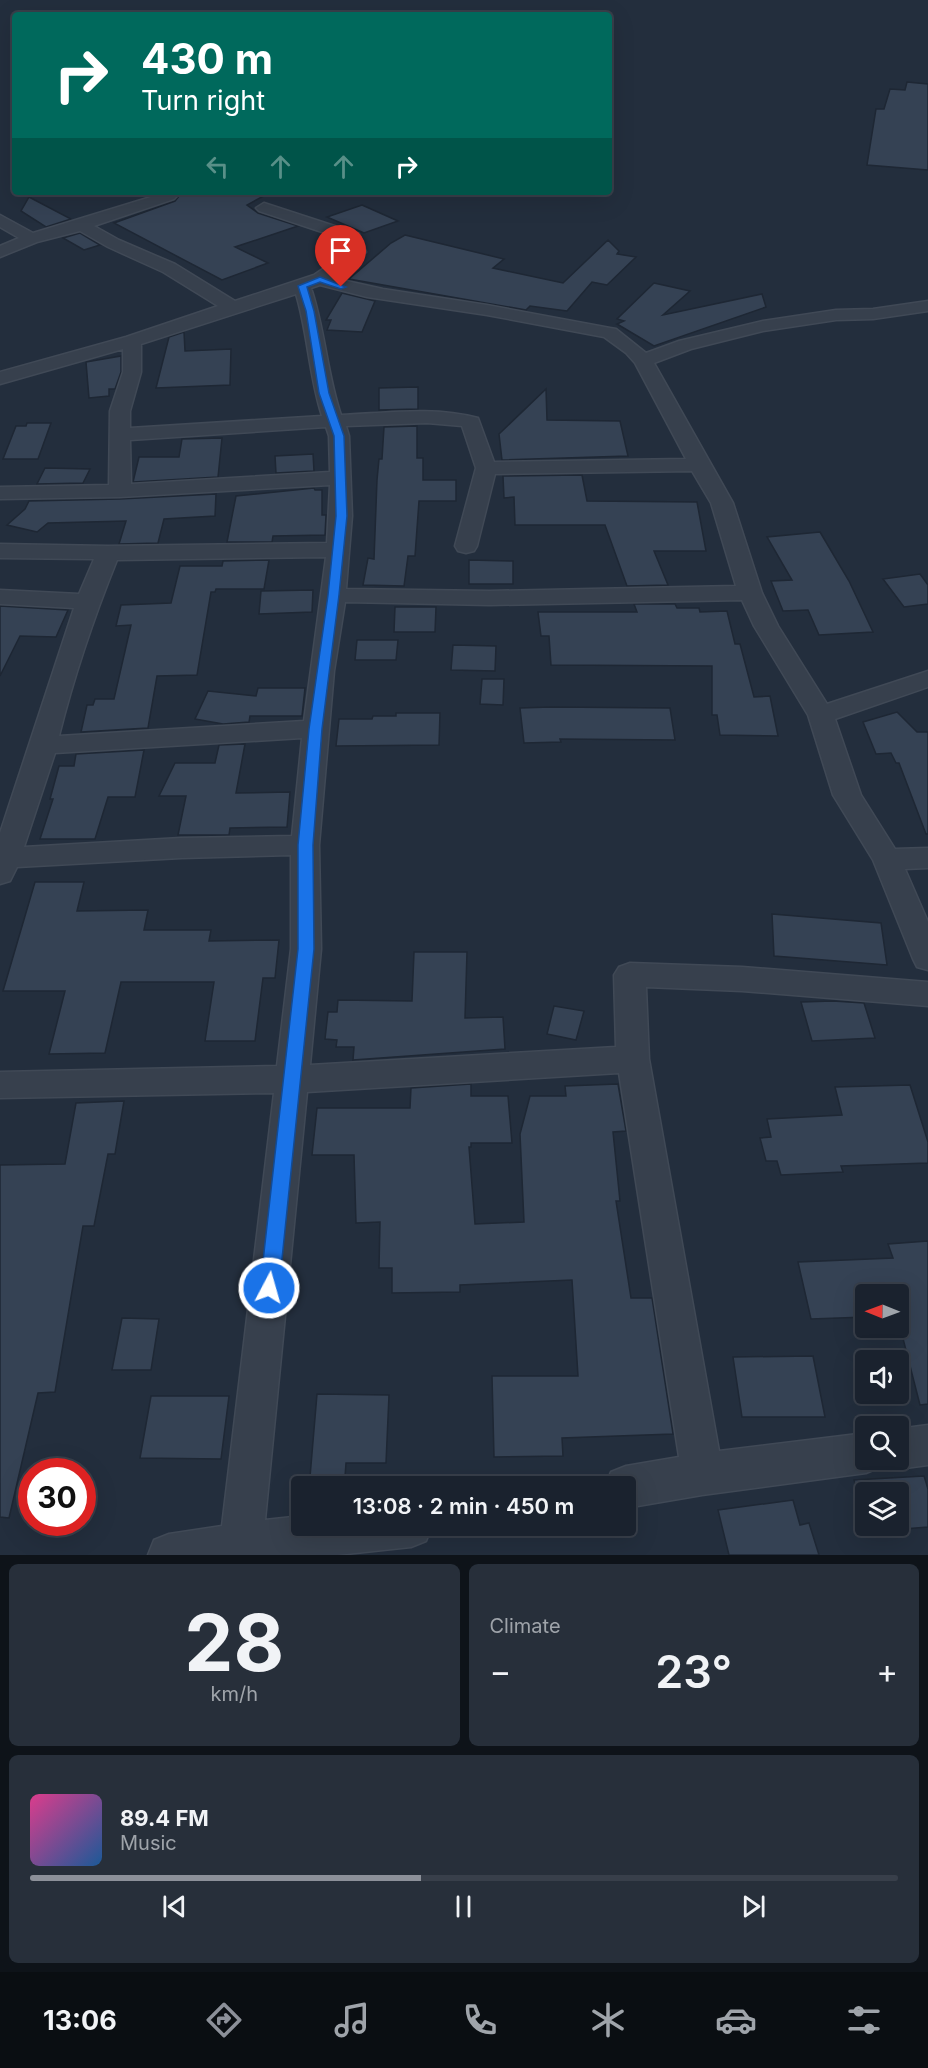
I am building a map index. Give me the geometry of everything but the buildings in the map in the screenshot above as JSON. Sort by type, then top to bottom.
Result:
[{"type":"street","points":[[0,252],[31,239],[82,225],[169,196]]},
{"type":"street","points":[[0,378],[262,300],[311,282],[358,252],[353,237],[282,216],[264,208]]},
{"type":"street","points":[[0,220],[31,239]]},
{"type":"street","points":[[82,225],[96,236],[192,281],[210,296],[233,307]]},
{"type":"street","points":[[311,282],[387,297],[447,304],[610,333],[632,349],[643,361],[722,503],[750,593],[766,626],[821,715],[847,795],[887,859],[928,959]]},
{"type":"street","points":[[241,1544],[306,949],[305,845],[341,516],[339,436],[324,393],[310,311],[311,282]]},
{"type":"street","points":[[643,361],[685,345],[763,326],[836,315],[873,314],[928,306]]},
{"type":"street","points":[[120,491],[120,411],[132,372],[132,340]]},
{"type":"street","points":[[120,435],[427,417],[456,418],[471,422],[486,468],[466,546]]},
{"type":"street","points":[[486,468],[699,465]]},
{"type":"street","points":[[0,493],[120,491],[340,478]]},
{"type":"street","points":[[0,551],[49,550],[108,553],[337,550]]},
{"type":"street","points":[[108,553],[88,602],[56,697],[44,745],[2,863],[181,848],[305,845]]},
{"type":"street","points":[[334,595],[510,600],[643,594],[750,593]]},
{"type":"street","points":[[0,597],[88,602]]},
{"type":"street","points":[[821,715],[928,679]]},
{"type":"street","points":[[44,745],[316,729]]},
{"type":"street","points":[[887,859],[928,858]]},
{"type":"street","points":[[702,1474],[633,1059],[630,975],[742,979],[928,994]]},
{"type":"street","points":[[0,1085],[293,1079],[633,1059]]},
{"type":"street","points":[[909,1448],[928,1445]]},
{"type":"street","points":[[636,1485],[702,1474],[855,1454]]},
{"type":"street","points":[[169,1555],[317,1536]]},
{"type":"route","points":[[269,1288],[306,949],[305,845],[322,671],[334,595],[341,516],[339,436],[324,393],[310,311],[302,286],[320,279],[341,287]]}]
